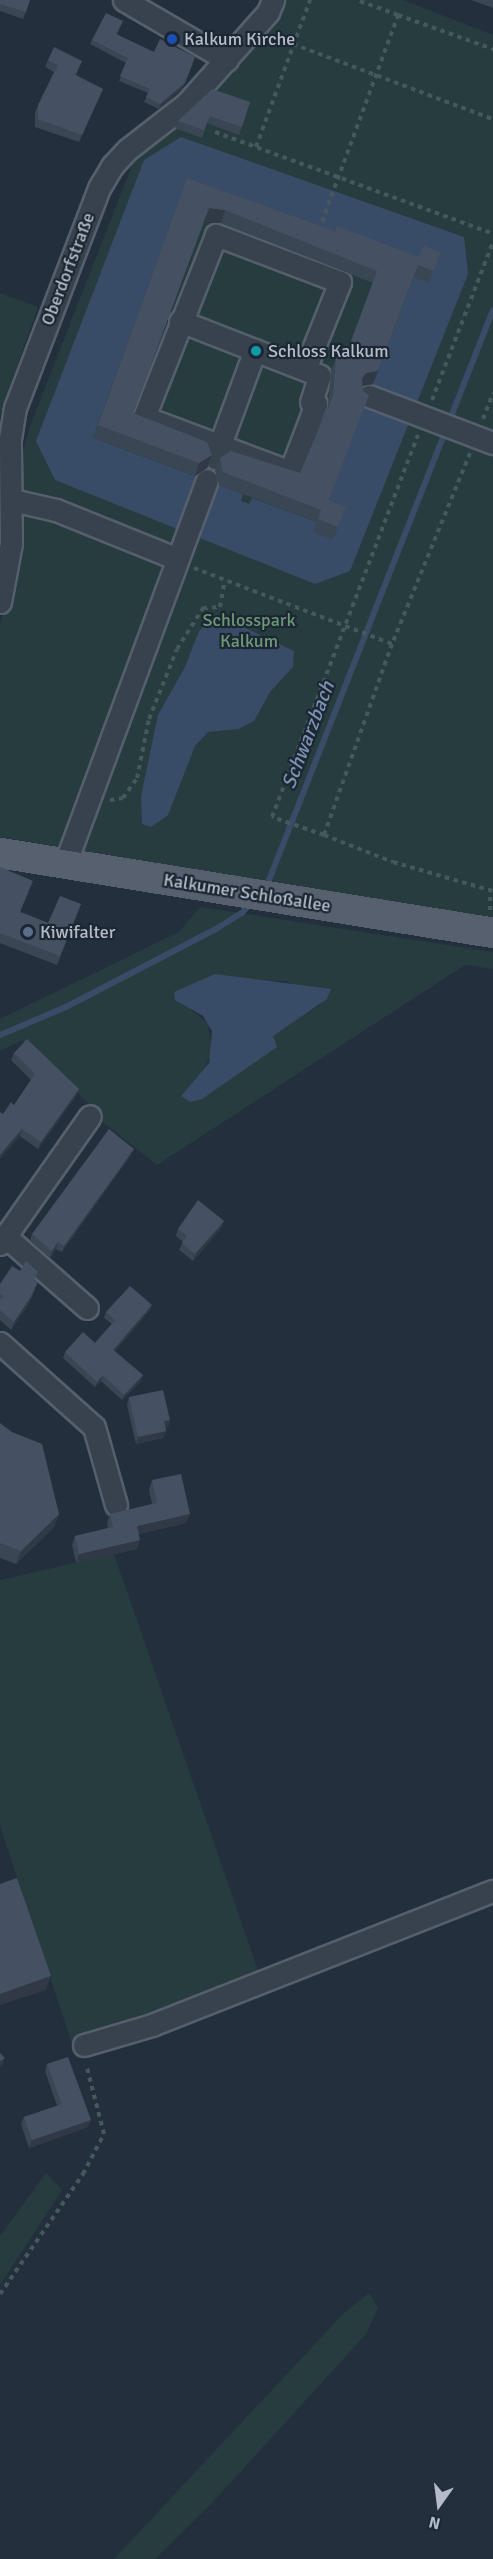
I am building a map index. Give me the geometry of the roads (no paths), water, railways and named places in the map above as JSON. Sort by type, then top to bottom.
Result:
[{"type":"main road","name":"Kalkumer Schloßallee","points":[[0,853],[255,894],[491,922]]},
{"type":"street","points":[[124,0],[227,60]]},
{"type":"street","name":"Oberdorfstraße","points":[[0,602],[11,543],[10,439],[15,408],[99,188],[112,166],[128,149],[187,103],[227,60],[268,12],[273,0]]},
{"type":"street","points":[[216,235],[340,282],[318,374],[311,402],[316,404],[290,472],[217,452],[144,417],[180,321],[216,235]]},
{"type":"street","points":[[180,321],[318,374]]},
{"type":"street","points":[[217,452],[255,350]]},
{"type":"street","points":[[369,396],[476,436]]},
{"type":"street","points":[[65,864],[207,480]]},
{"type":"street","points":[[12,500],[56,510],[177,559]]},
{"type":"street","points":[[87,1308],[3,1240],[90,1116]]},
{"type":"street","points":[[0,1342],[94,1427],[116,1505]]},
{"type":"street","points":[[84,2045],[152,2025],[493,1892]]},
{"type":"water","points":[[181,137],[464,237],[468,274],[350,571],[315,584],[55,480],[36,441],[144,160]],"holes":[[[183,190],[429,283],[413,277],[324,513],[317,522],[252,498],[249,504],[241,501],[243,494],[93,438]]]},
{"type":"water","points":[[216,614],[294,651],[293,667],[270,692],[254,721],[238,729],[208,732],[195,746],[168,815],[151,827],[142,824],[141,796],[158,715],[185,667],[199,631]]},
{"type":"water","points":[[215,974],[331,989],[327,999],[273,1036],[277,1047],[202,1099],[190,1102],[181,1096],[209,1063],[212,1031],[203,1016],[175,1000],[174,992]]},
{"type":"waterway","name":"Schwarzbach","points":[[262,889],[269,880],[493,310]]},
{"type":"waterway","name":"Schwarzbach","points":[[0,1035],[66,1007],[216,929],[242,913],[252,901]]},
{"type":"place","name":"Kalkum Kirche","points":[[172,39]]},
{"type":"place","name":"Schloss Kalkum","points":[[256,351]]},
{"type":"place","name":"Kiwifalter","points":[[28,932]]},
{"type":"park label","name":"Schlosspark Kalkum","points":[[249,631]]}]
